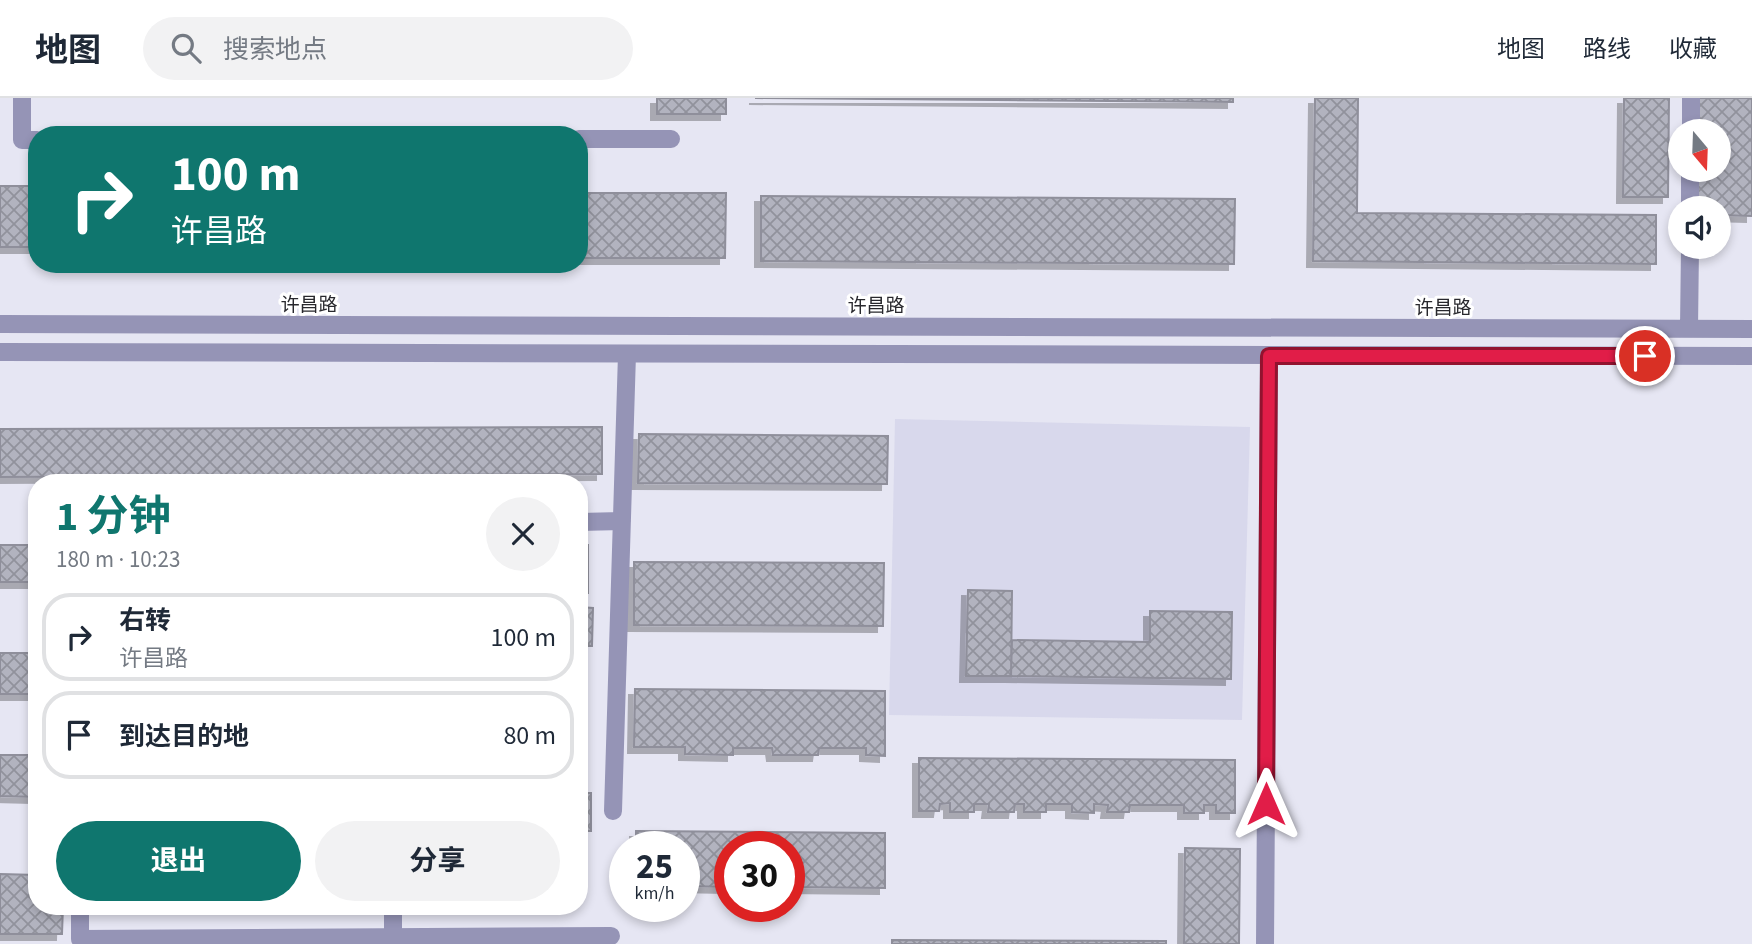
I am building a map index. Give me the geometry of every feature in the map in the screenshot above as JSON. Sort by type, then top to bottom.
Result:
[{"type":"street","points":[[22,98],[22,140],[28,140]]},
{"type":"street","points":[[1691,98],[1691,119]]},
{"type":"street","points":[[588,139],[671,139]]},
{"type":"street","points":[[1689,329],[1690,259]]},
{"type":"street","name":"许昌路","points":[[0,324],[1752,329]]},
{"type":"street","points":[[0,352],[1752,356]]},
{"type":"street","points":[[613,811],[627,354]]},
{"type":"street","points":[[1265,944],[1269,356]]},
{"type":"street","points":[[588,522],[622,521]]},
{"type":"street","points":[[80,915],[80,939],[393,940],[611,936]]},
{"type":"street","points":[[393,915],[393,940]]},
{"type":"shaded area","points":[[895,419],[1250,427],[1242,720],[889,715]]},
{"type":"building","points":[[657,98],[726,98],[726,114],[657,114]]},
{"type":"building","points":[[755,98],[1233,98],[1233,102]]},
{"type":"building","points":[[1315,98],[1358,98],[1357,213],[1656,215],[1656,264],[1313,261]]},
{"type":"building","points":[[1624,98],[1669,98],[1668,197],[1623,197]]},
{"type":"building","points":[[1696,98],[1752,98],[1752,216],[1731,215],[1731,196],[1694,196],[1695,182],[1731,182],[1731,119],[1695,119]]},
{"type":"building","points":[[1696,98],[1752,98],[1752,216],[1731,215],[1731,196],[1694,196],[1695,182],[1731,182],[1731,119],[1695,119]]},
{"type":"building","points":[[0,186],[28,186],[28,247],[0,247]]},
{"type":"building","points":[[588,193],[726,193],[725,258],[588,258]]},
{"type":"building","points":[[761,196],[1235,199],[1234,264],[761,261]]},
{"type":"building","points":[[602,427],[602,474],[28,474],[28,477],[0,477],[0,429]]},
{"type":"building","points":[[639,434],[888,436],[887,484],[638,483]]},
{"type":"building","points":[[0,545],[28,545],[28,582],[0,582]]},
{"type":"building","points":[[634,562],[884,563],[883,626],[634,625]]},
{"type":"building","points":[[968,590],[1012,591],[1011,676],[966,676]]},
{"type":"building","points":[[588,608],[593,608],[592,646],[588,646]]},
{"type":"building","points":[[1150,611],[1232,612],[1231,679],[1011,676],[1012,640],[1150,642]]},
{"type":"building","points":[[0,653],[28,653],[28,694],[0,694]]},
{"type":"building","points":[[635,689],[885,691],[885,756],[866,755],[866,748],[819,748],[818,755],[773,755],[772,748],[733,748],[733,755],[685,754],[685,747],[634,747]]},
{"type":"building","points":[[0,755],[28,755],[28,797],[0,796]]},
{"type":"building","points":[[919,758],[1235,760],[1235,813],[1216,813],[1216,805],[1204,805],[1204,813],[1184,813],[1184,805],[1130,805],[1129,812],[1107,812],[1108,805],[1094,804],[1094,813],[1072,812],[1072,804],[1046,804],[1046,812],[1024,812],[1024,804],[1015,804],[1014,812],[988,812],[989,804],[974,804],[974,812],[950,812],[950,803],[940,804],[939,811],[919,811]]},
{"type":"building","points":[[588,793],[591,793],[591,831],[588,831]]},
{"type":"building","points":[[700,832],[714,832],[714,887],[700,886]]},
{"type":"building","points":[[805,832],[885,833],[885,888],[805,887]]},
{"type":"building","points":[[1185,848],[1240,849],[1239,944],[1184,944]]},
{"type":"building","points":[[0,874],[28,875],[28,915],[63,915],[62,934],[0,934]]},
{"type":"building","points":[[892,940],[1166,941],[1166,944],[892,944]]},
{"type":"route","points":[[1266,804],[1269,356],[1645,356]]}]
